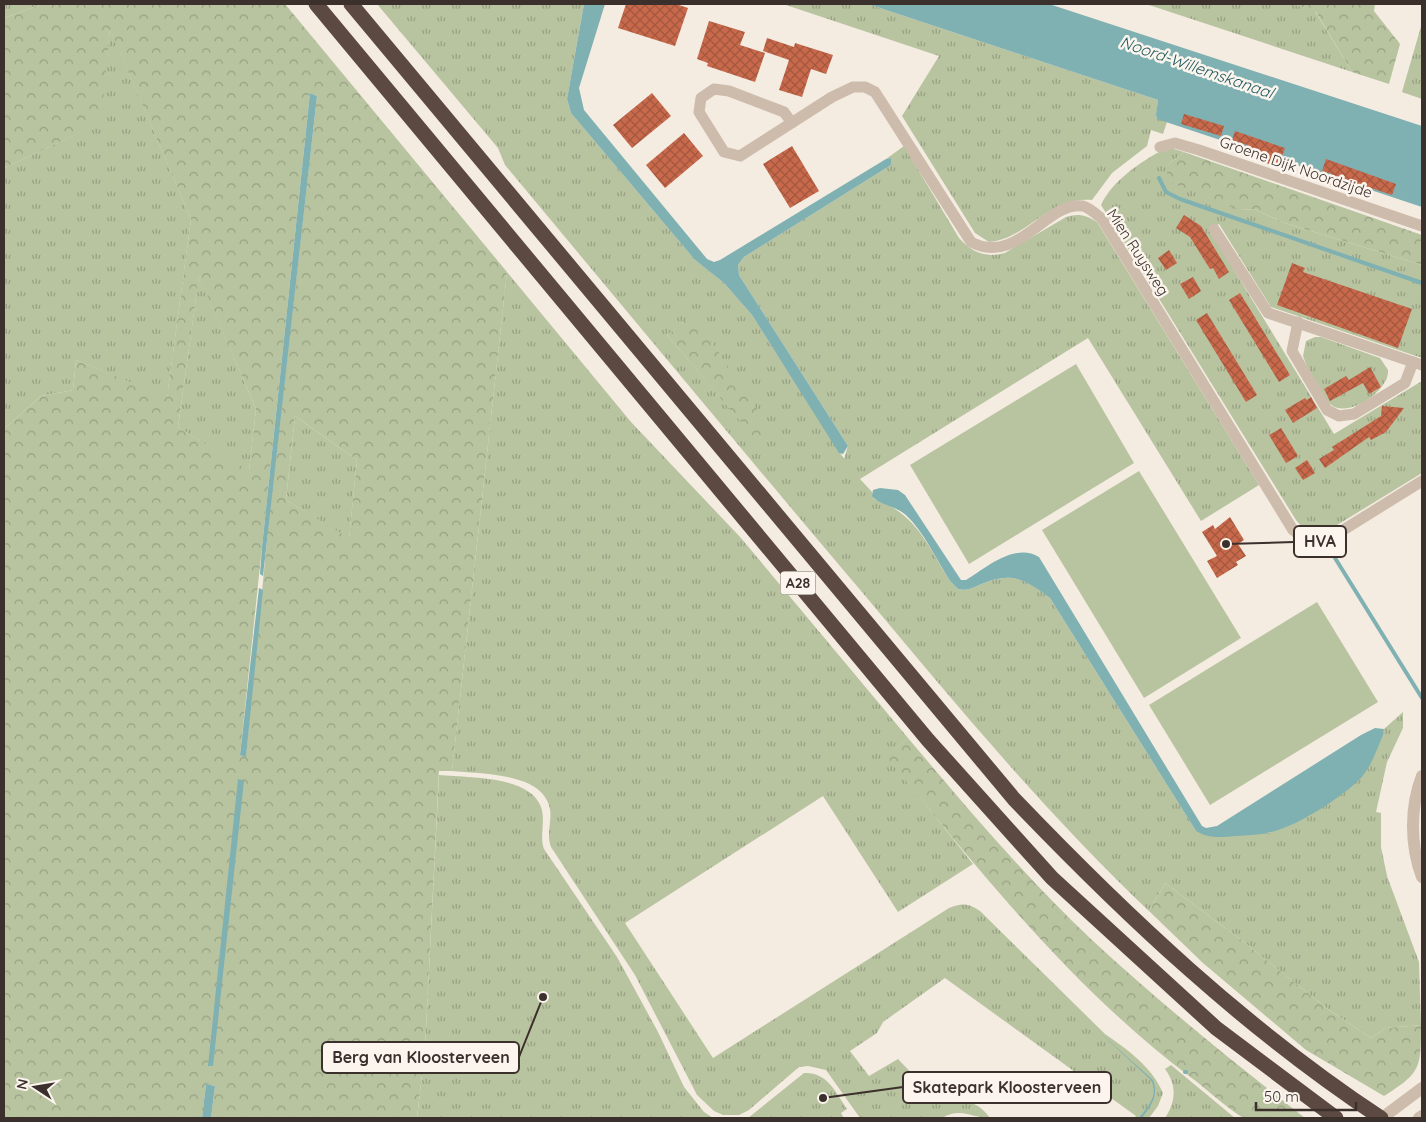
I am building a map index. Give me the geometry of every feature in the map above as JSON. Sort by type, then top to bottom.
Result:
[{"type":"highway","name":"A28","points":[[316,4],[928,740],[1046,871],[1216,1028],[1333,1116]]},
{"type":"highway","name":"A28","points":[[351,4],[1014,799],[1078,866],[1210,988],[1352,1099],[1382,1118]]},
{"type":"street","name":"Mien Ruysweg","points":[[792,123],[784,112],[729,91],[714,89],[701,98],[699,112],[724,152],[740,156],[853,87],[865,87],[875,92],[971,242],[981,247],[1006,246],[1067,208],[1082,206],[1094,211],[1102,219],[1293,530],[1305,538],[1323,540],[1332,537],[1422,480]]},
{"type":"street","name":"Groene Dijk Noordzijde","points":[[1160,147],[1175,143],[1422,226]]},
{"type":"street","points":[[1214,229],[1265,310],[1418,364],[1405,383],[1354,414],[1339,416],[1327,410],[1292,351],[1298,322]]},
{"type":"street","points":[[1422,776],[1415,801],[1413,819],[1414,842],[1422,876]]},
{"type":"street","points":[[1382,1118],[1422,1088]]},
{"type":"green space","points":[[4,4],[42,4],[4,18]]},
{"type":"green space","points":[[42,4],[285,4],[507,272],[452,771],[439,771],[425,1048],[417,1118],[211,1118],[215,1086],[206,1084],[202,1118],[4,1118],[4,429],[41,396],[73,390],[76,360],[167,397],[191,219],[110,29],[101,123],[4,168],[4,18]],"holes":[[[310,93],[317,96],[270,509],[246,756],[240,755]],[[199,277],[256,409],[249,471],[178,427]],[[295,416],[357,460],[349,538],[286,500]]]},
{"type":"green space","points":[[377,4],[584,4],[567,99],[571,113],[695,260],[724,283],[752,315],[844,459],[848,446],[739,275],[738,265],[744,257],[891,165],[891,158],[886,159],[904,146],[959,238],[974,251],[991,255],[1005,253],[1066,217],[1074,215],[1082,215],[1097,222],[1259,485],[1201,521],[1088,338],[860,479],[872,492],[874,499],[888,505],[911,522],[927,543],[950,581],[958,589],[968,589],[999,579],[1016,578],[1032,585],[1050,598],[1196,831],[1269,833],[1311,814],[1383,735],[1384,729],[1403,712],[1403,728],[1387,762],[1376,812],[1381,813],[1381,847],[1387,876],[1419,962],[1421,1025],[1386,1028],[1371,1038],[1329,1010],[1240,939],[1165,883],[1149,911],[1039,798],[969,719],[505,165],[498,148]],"holes":[[[693,315],[761,445],[667,335]]]},
{"type":"green space","points":[[783,4],[868,4],[1158,100],[1156,117],[1167,122],[1163,134],[1151,130],[1147,146],[1112,173],[1092,200],[1063,204],[1015,234],[989,242],[975,233],[902,116],[939,56]]},
{"type":"green space","points":[[1146,4],[1293,4],[1315,11],[1352,72]]},
{"type":"green space","points":[[1293,4],[1375,4],[1374,11],[1400,44],[1389,84],[1352,72],[1316,12]]},
{"type":"green space","points":[[1422,23],[1422,99],[1402,92]]},
{"type":"green space","points":[[110,28],[191,219],[167,398],[76,360],[73,390],[41,396],[4,429],[4,168],[100,123]]},
{"type":"green space","points":[[1165,149],[1184,152],[1168,165],[1241,210],[1254,209],[1285,223],[1422,265],[1422,358],[1271,307],[1219,224],[1209,229],[1334,434],[1422,381],[1422,473],[1329,530],[1315,532],[1307,530],[1296,520],[1101,205],[1112,188],[1128,173],[1146,159]]},
{"type":"green space","points":[[1184,152],[1422,235],[1422,265],[1285,223],[1254,209],[1241,210],[1172,183],[1167,174],[1168,165]]},
{"type":"green space","points":[[507,272],[631,422],[741,538],[908,738],[887,756],[973,864],[898,912],[823,796],[625,923],[713,1058],[949,908],[965,905],[972,906],[980,911],[1105,1034],[1131,1053],[1153,1075],[1163,1093],[1158,1106],[1149,1118],[1134,1118],[1136,1116],[945,978],[883,1022],[877,1033],[850,1051],[869,1076],[898,1059],[939,1102],[954,1100],[968,1102],[980,1107],[990,1118],[955,1113],[942,1118],[860,1118],[826,1070],[808,1066],[799,1067],[749,1110],[739,1115],[723,1115],[714,1111],[697,1095],[635,975],[551,847],[549,837],[550,809],[545,797],[536,788],[509,777],[452,771]]},
{"type":"green space","points":[[199,276],[256,409],[249,472],[178,427]]},
{"type":"green space","points":[[693,314],[761,416],[761,446],[667,335]]},
{"type":"green space","points":[[1315,337],[1321,337],[1380,358],[1388,370],[1387,378],[1382,386],[1375,394],[1357,406],[1338,408],[1330,404],[1315,382],[1303,356],[1306,341]]},
{"type":"green space","points":[[1076,364],[1134,463],[969,564],[910,465]]},
{"type":"green space","points":[[295,416],[357,460],[349,539],[286,500]]},
{"type":"green space","points":[[1139,471],[1241,638],[1144,698],[1042,530]]},
{"type":"green space","points":[[1317,602],[1378,702],[1210,805],[1149,705]]},
{"type":"green space","points":[[908,738],[1020,867],[1092,940],[1197,1031],[1305,1118],[1244,1118],[1226,1106],[1149,1044],[1108,1007],[1030,927],[956,842],[886,756]]},
{"type":"green space","points":[[439,775],[496,780],[524,789],[535,797],[542,812],[544,849],[617,957],[658,1032],[684,1087],[704,1112],[713,1118],[417,1118],[425,1048]]},
{"type":"green space","points":[[1165,883],[1240,939],[1329,1010],[1371,1038],[1386,1028],[1421,1025],[1419,1060],[1412,1075],[1384,1096],[1306,1050],[1203,963],[1149,911]]},
{"type":"green space","points":[[1171,1065],[1235,1118],[1165,1118],[1169,1112],[1174,1094],[1172,1081],[1165,1069]]},
{"type":"green space","points":[[804,1073],[819,1076],[830,1084],[847,1109],[841,1113],[844,1118],[748,1118]]},
{"type":"water","points":[[584,4],[605,4],[579,88],[584,110],[707,259],[714,262],[720,260],[886,159],[891,158],[891,165],[744,257],[738,265],[739,275],[848,446],[843,454],[839,453],[752,315],[724,283],[695,260],[571,113],[567,99]]},
{"type":"water","name":"Noord-Willemskanaal","points":[[868,4],[1049,4],[1422,126],[1422,207],[1157,119],[1158,100]]},
{"type":"water","points":[[310,93],[317,96],[263,576],[260,574],[262,547]]},
{"type":"water","points":[[880,488],[898,490],[905,495],[961,580],[966,580],[1001,558],[1011,555],[1030,553],[1039,557],[1202,826],[1206,828],[1217,826],[1361,735],[1375,728],[1384,729],[1370,766],[1357,782],[1338,797],[1303,819],[1278,830],[1260,834],[1220,837],[1196,831],[1050,598],[1023,581],[1007,578],[988,581],[968,589],[958,589],[950,581],[924,538],[906,515],[897,509],[879,502],[872,496],[873,490]]},
{"type":"water","points":[[259,588],[263,590],[246,757],[240,755]]},
{"type":"water","points":[[238,779],[244,781],[213,1066],[208,1066]]},
{"type":"water","points":[[1099,1032],[1153,1080],[1155,1096],[1142,1118],[1139,1118],[1153,1096],[1154,1091],[1151,1080]]},
{"type":"water","points":[[206,1084],[215,1086],[211,1118],[202,1118]]},
{"type":"building","points":[[626,4],[676,4],[688,8],[675,46],[618,28]]},
{"type":"building","points":[[709,21],[745,32],[740,45],[765,53],[755,82],[707,66],[708,63],[697,59]]},
{"type":"building","points":[[767,38],[794,47],[795,43],[833,55],[826,74],[811,69],[802,97],[779,90],[789,60],[763,51]]},
{"type":"building","points":[[652,93],[671,116],[632,148],[613,125]]},
{"type":"building","points":[[1184,114],[1224,126],[1221,136],[1181,124]]},
{"type":"building","points":[[1235,131],[1285,148],[1278,167],[1244,155],[1247,145],[1232,140]]},
{"type":"building","points":[[684,133],[703,156],[665,188],[646,165]]},
{"type":"building","points":[[792,146],[819,191],[790,208],[763,164]]},
{"type":"building","points":[[1326,159],[1396,184],[1392,195],[1371,188],[1368,197],[1328,184],[1332,174],[1322,171]]},
{"type":"building","points":[[1184,215],[1201,226],[1229,272],[1219,279],[1213,268],[1210,269],[1190,237],[1176,228]]},
{"type":"building","points":[[1169,250],[1177,263],[1166,270],[1158,258]]},
{"type":"building","points":[[1292,263],[1305,268],[1303,272],[1412,309],[1398,348],[1277,305]]},
{"type":"building","points":[[1193,277],[1201,291],[1189,299],[1180,284]]},
{"type":"building","points":[[1240,293],[1290,375],[1279,382],[1229,300]]},
{"type":"building","points":[[1207,313],[1257,395],[1246,402],[1196,320]]},
{"type":"building","points":[[1370,367],[1381,387],[1369,394],[1363,383],[1330,401],[1324,389],[1346,376],[1349,380]]},
{"type":"building","points":[[1311,397],[1317,408],[1293,423],[1285,410],[1305,398],[1307,400]]},
{"type":"building","points":[[1382,406],[1404,408],[1386,432],[1371,440],[1369,437],[1325,468],[1319,459],[1334,450],[1332,447],[1381,416]]},
{"type":"building","points":[[1281,428],[1298,456],[1286,463],[1269,435]]},
{"type":"building","points":[[1307,460],[1315,473],[1303,480],[1295,468]]},
{"type":"building","points":[[1230,517],[1244,540],[1238,544],[1246,556],[1236,562],[1238,565],[1217,578],[1207,561],[1217,556],[1202,532],[1213,525],[1215,529]]},
{"type":"waterway","points":[[1159,178],[1166,192],[1180,199],[1422,283]]},
{"type":"waterway","points":[[1335,558],[1422,698]]},
{"type":"place","name":"HVA","points":[[1226,544]]},
{"type":"place","name":"Berg van Kloosterveen","points":[[543,997]]},
{"type":"place","name":"Skatepark Kloosterveen","points":[[823,1098]]}]
